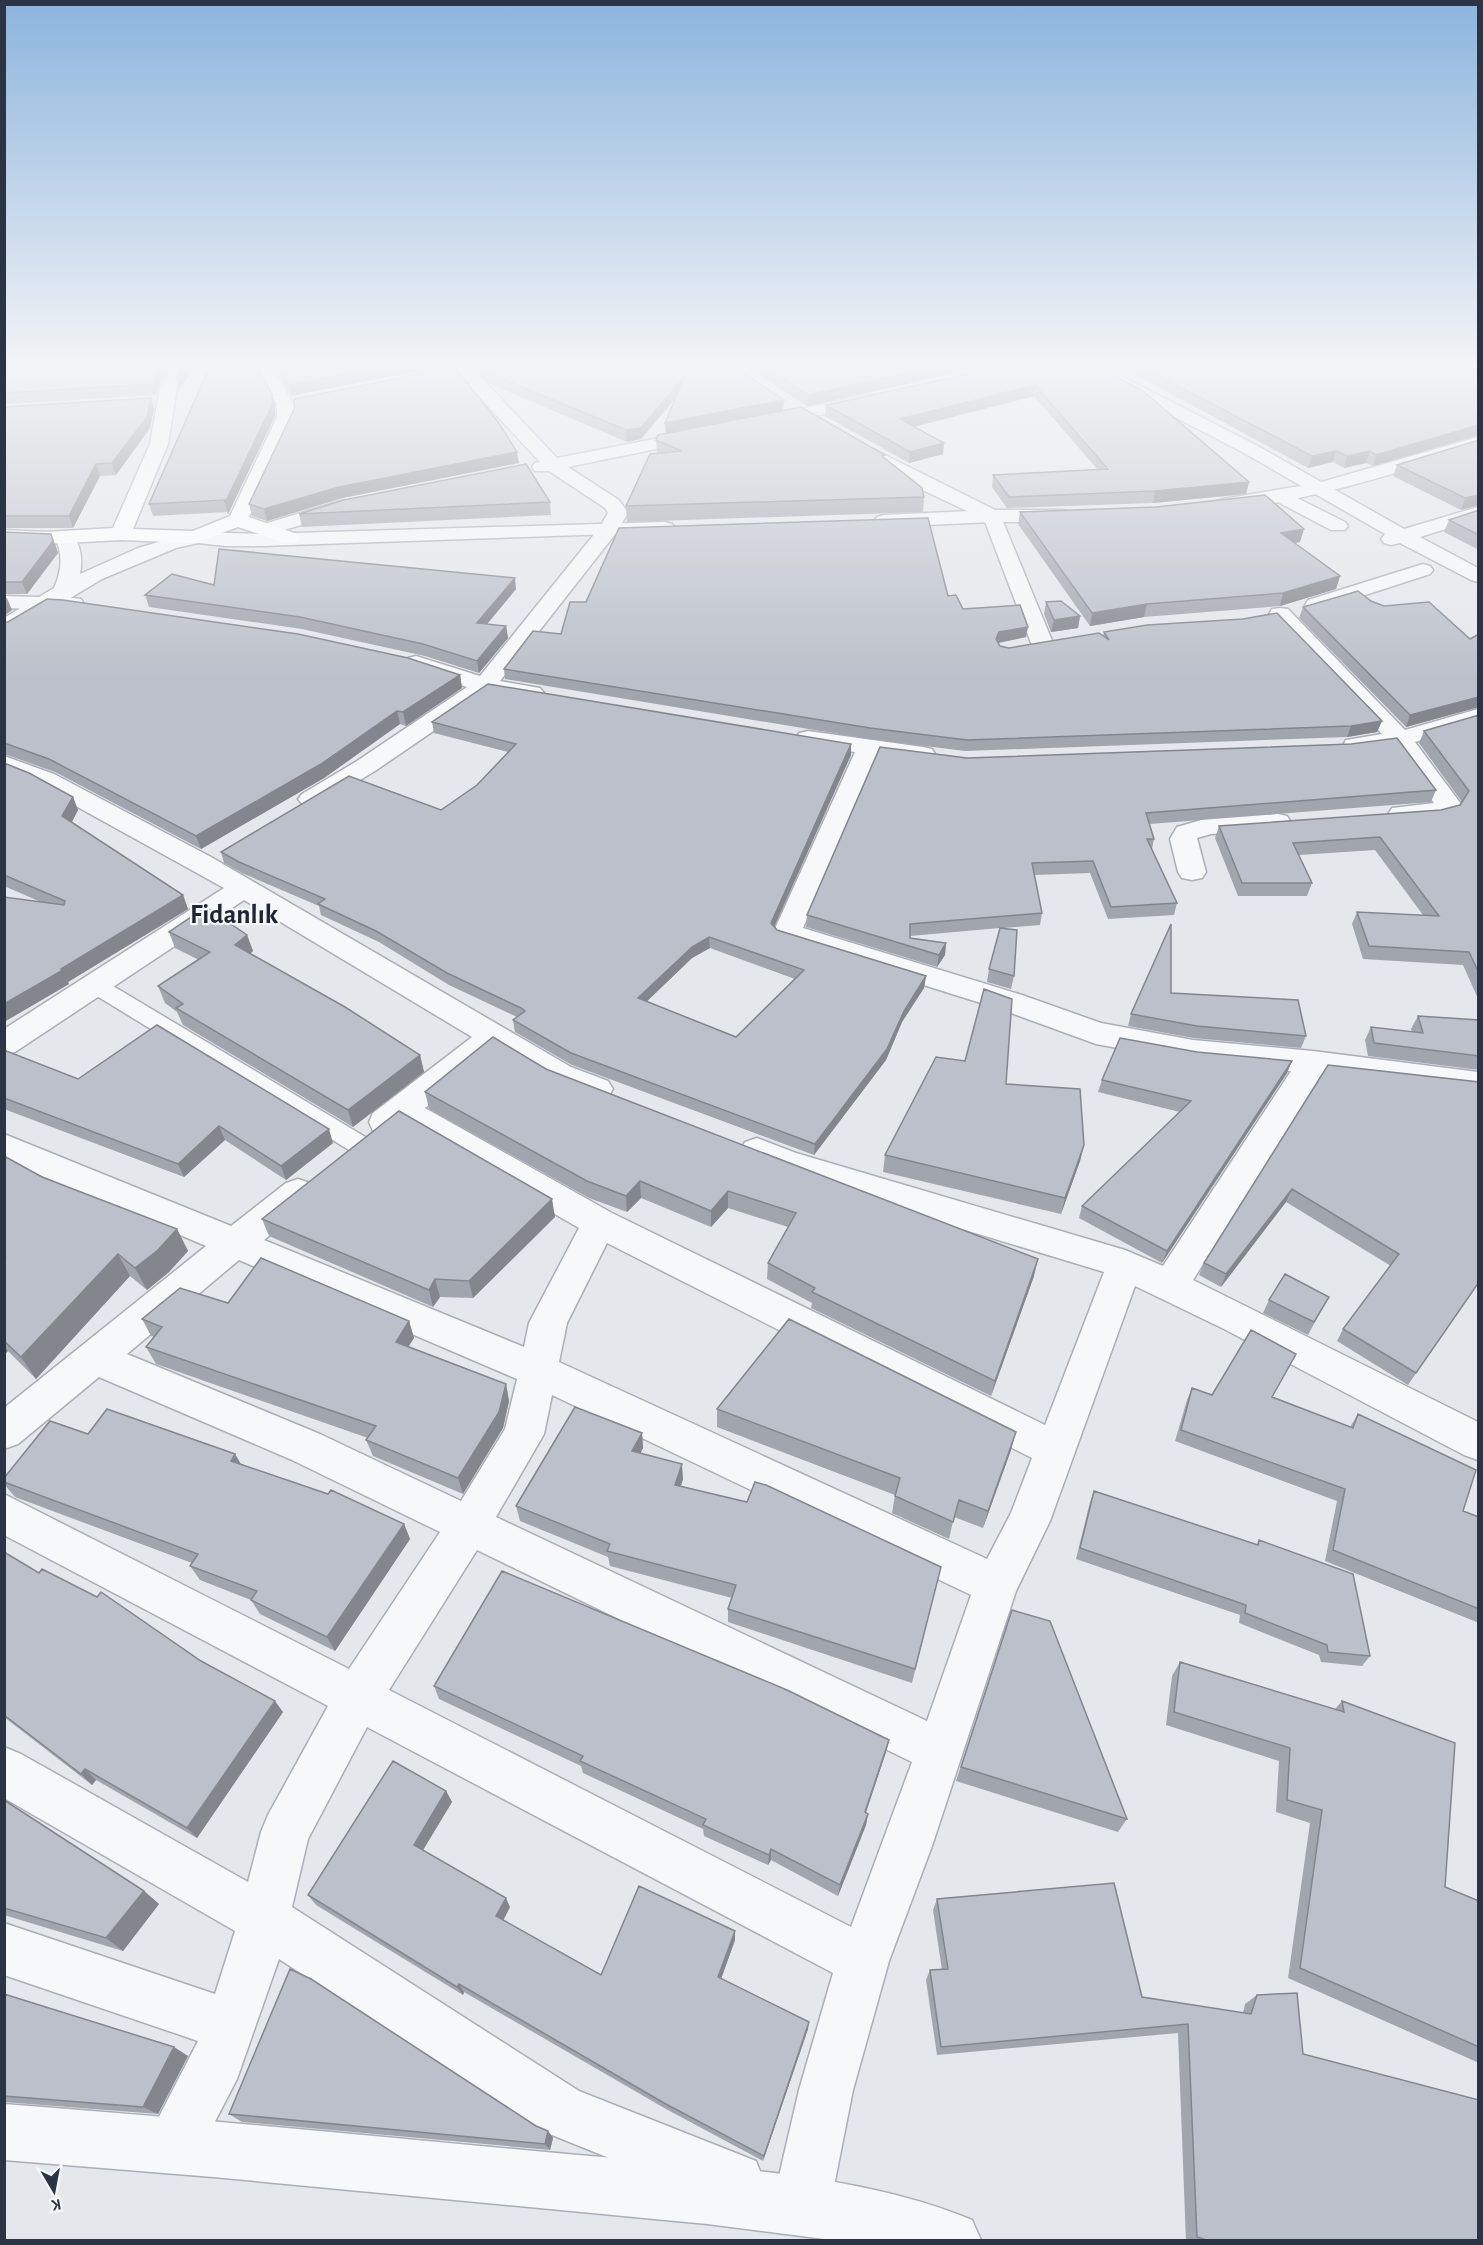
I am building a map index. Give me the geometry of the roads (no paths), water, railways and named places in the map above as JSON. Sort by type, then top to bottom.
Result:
[{"type":"main road","points":[[120,534],[145,471]]},
{"type":"main road","points":[[238,520],[261,471]]},
{"type":"main road","points":[[4,536],[65,537],[120,534],[195,537],[238,520],[290,538]]},
{"type":"street","points":[[294,809],[366,766],[485,685],[609,529],[618,513],[612,504],[562,471]]},
{"type":"street","points":[[901,471],[992,516],[1042,643]]},
{"type":"street","points":[[1286,471],[1479,576]]},
{"type":"street","points":[[1209,506],[1281,496],[1383,471]]},
{"type":"street","points":[[1281,496],[1353,533]]},
{"type":"street","points":[[268,529],[365,501]]},
{"type":"street","points":[[1375,816],[1435,812],[1445,809],[1448,804],[1400,739],[1270,616],[1432,574],[1374,544],[1479,513]]},
{"type":"street","points":[[865,522],[992,516],[1086,515]]},
{"type":"street","points":[[4,628],[40,603],[150,552],[195,537],[222,540],[687,528]]},
{"type":"street","points":[[62,593],[72,567],[70,547],[65,537]]},
{"type":"street","points":[[4,602],[95,608]]},
{"type":"street","points":[[1019,647],[1065,639]]},
{"type":"street","points":[[394,658],[485,685],[555,696]]},
{"type":"street","points":[[1335,746],[1400,739],[1479,716]]},
{"type":"street","points":[[788,735],[944,757]]},
{"type":"street","points":[[869,748],[788,933],[1011,1002],[1096,1033],[1193,1051],[1313,1062],[1479,1083]]},
{"type":"street","points":[[4,763],[45,779],[211,857],[243,888],[560,1075],[625,1100]]},
{"type":"street","points":[[1192,872],[1183,839],[1186,833],[1194,829],[1304,820]]},
{"type":"street","points":[[4,1044],[243,888]]},
{"type":"street","points":[[4,1432],[234,1242],[495,1036]]},
{"type":"street","points":[[1170,1286],[1313,1062]]},
{"type":"street","points":[[401,1110],[600,1223],[1056,1450]]},
{"type":"street","points":[[733,1142],[786,1163],[1125,1264],[1473,1432]]},
{"type":"street","points":[[4,1146],[538,1371],[996,1585]]},
{"type":"street","points":[[173,2144],[218,2060],[254,1957],[285,1832],[358,1697],[469,1525],[524,1434],[548,1323],[573,1271],[600,1223]]},
{"type":"street","points":[[801,2206],[826,2090],[863,1961],[907,1846],[996,1585],[1029,1521],[1125,1264]]},
{"type":"street","points":[[93,1357],[306,1447],[939,1751]]},
{"type":"street","points":[[4,1513],[863,1961]]},
{"type":"street","points":[[4,1771],[264,1919],[561,2112],[801,2206],[924,2236]]},
{"type":"street","points":[[4,1949],[230,2026]]},
{"type":"street","points":[[6,2136],[173,2144],[801,2206]]},
{"type":"lane","points":[[95,985],[337,1160]]},
{"type":"district","name":"Fidanlık","points":[[234,914]]}]
